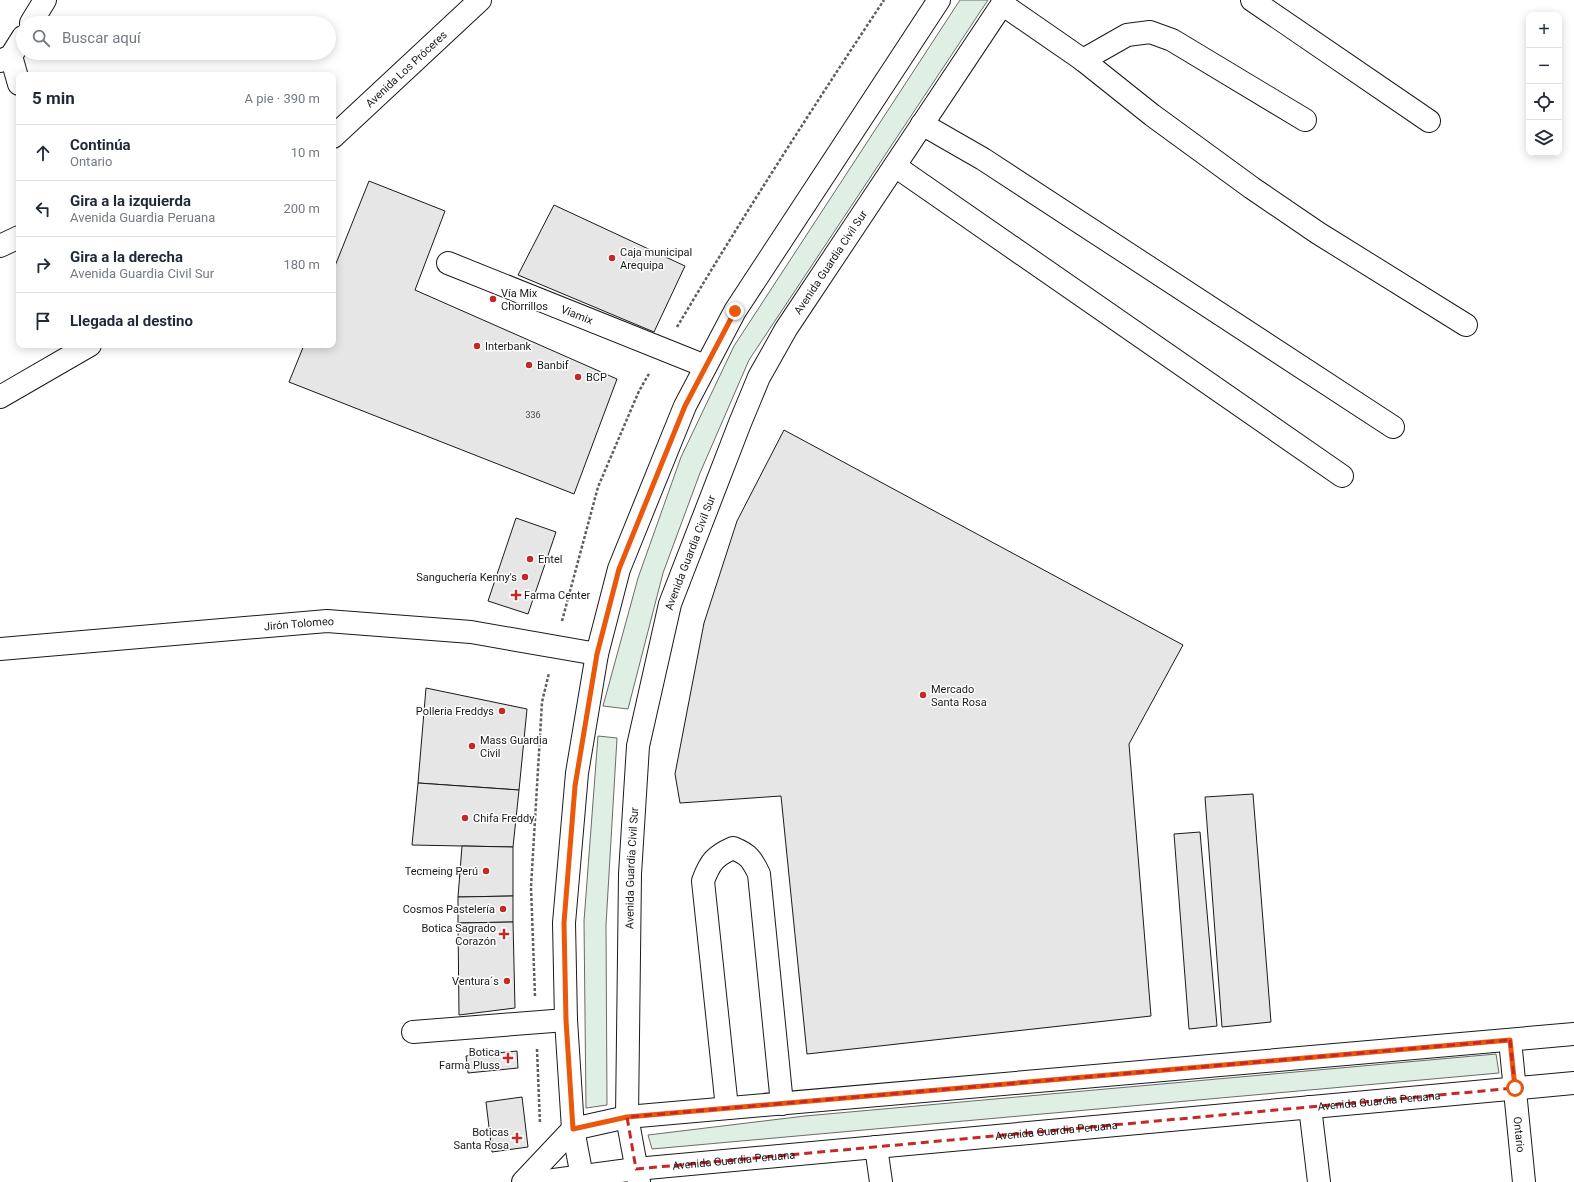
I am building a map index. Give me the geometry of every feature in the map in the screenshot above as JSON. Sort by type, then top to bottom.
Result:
[{"type":"street","points":[[36,16],[46,0]]},
{"type":"street","name":"Avenida Los Próceres","points":[[336,135],[480,0]]},
{"type":"street","points":[[583,1180],[573,1129],[566,1020],[564,923],[575,786],[597,654],[619,569],[685,406],[735,311],[939,0]]},
{"type":"street","points":[[1252,0],[1429,121]]},
{"type":"street","points":[[1004,2],[1083,60],[1152,115],[1259,192],[1318,233],[1466,325]]},
{"type":"street","name":"Avenida Guardia Civil Sur","points":[[638,1175],[627,1117],[630,874],[638,746],[670,604],[759,377],[786,328],[1004,2]]},
{"type":"street","points":[[1083,60],[1127,35],[1150,32],[1172,40],[1305,120]]},
{"type":"street","points":[[16,46],[5,59],[16,79]]},
{"type":"street","points":[[922,124],[983,159],[1392,427]]},
{"type":"street","points":[[895,166],[1342,476]]},
{"type":"street","points":[[0,246],[16,238]]},
{"type":"street","name":"Viamix","points":[[448,264],[705,366]]},
{"type":"street","points":[[0,397],[85,348]]},
{"type":"street","name":"Jirón Tolomeo","points":[[0,649],[327,621],[471,632],[597,654]]},
{"type":"street","points":[[726,1108],[703,881],[710,865],[719,854],[733,848],[745,853],[754,863],[759,874],[782,1104]]},
{"type":"street","points":[[413,1032],[566,1020]]},
{"type":"street","points":[[523,1182],[573,1129],[627,1117],[1574,1034]]},
{"type":"street","name":"Ontario","points":[[1510,1040],[1524,1182]]},
{"type":"street","name":"Avenida Guardia Peruana","points":[[539,1182],[638,1175],[876,1147],[1574,1083]]},
{"type":"street","points":[[1310,1107],[1319,1182]]},
{"type":"street","points":[[876,1147],[882,1182]]},
{"type":"highlighted area","points":[[1510,1040],[1515,1088],[636,1169],[627,1117]]},
{"type":"green space","points":[[960,0],[988,0],[749,360],[700,473],[663,573],[628,709],[603,706],[638,578],[681,457],[734,346]]},
{"type":"green space","points":[[598,736],[617,738],[606,925],[607,1105],[586,1108],[584,921]]},
{"type":"green space","points":[[1496,1054],[1499,1073],[652,1149],[648,1135],[805,1116]]},
{"type":"building","points":[[369,181],[445,211],[415,290],[617,379],[574,494],[289,382],[303,348],[336,348],[336,264]]},
{"type":"building","points":[[554,205],[685,266],[654,332],[518,275]]},
{"type":"building","name":"Mercado Santa Rosa","points":[[784,430],[1183,645],[1129,744],[1151,1016],[807,1054],[781,796],[680,803],[675,774],[704,623],[737,521]]},
{"type":"building","points":[[516,518],[556,532],[528,614],[488,601]]},
{"type":"building","name":"Mass Guardia Civil","points":[[426,688],[527,709],[519,790],[418,783]]},
{"type":"building","name":"Chifa Freddy","points":[[418,783],[519,790],[513,847],[412,845]]},
{"type":"building","points":[[1253,794],[1271,1022],[1222,1027],[1205,797]]},
{"type":"building","points":[[1200,832],[1217,1026],[1189,1029],[1174,834]]},
{"type":"building","name":"Tecmeing Perú","points":[[462,846],[513,847],[513,896],[458,897]]},
{"type":"building","points":[[513,896],[513,922],[458,923],[458,897]]},
{"type":"building","points":[[513,922],[515,1008],[459,1015],[458,923]]},
{"type":"building","points":[[517,1051],[518,1068],[468,1073],[466,1056]]},
{"type":"building","points":[[522,1097],[528,1147],[492,1152],[486,1102]]},
{"type":"place","name":"Caja municipal Arequipa","points":[[612,258]]},
{"type":"place","name":"Vía Mix Chorrillos","points":[[493,299]]},
{"type":"place","name":"Interbank","points":[[477,346]]},
{"type":"place","name":"Banbif","points":[[529,365]]},
{"type":"place","name":"BCP","points":[[578,377]]},
{"type":"place","name":"Entel","points":[[530,559]]},
{"type":"place","name":"Sanguchería Kenny's","points":[[525,577]]},
{"type":"place","name":"Farma Center","points":[[516,595]]},
{"type":"place","name":"Mercado Santa Rosa","points":[[923,695]]},
{"type":"place","name":"Polleria Freddys","points":[[502,711]]},
{"type":"place","name":"Mass Guardia Civil","points":[[472,746]]},
{"type":"place","name":"Chifa Freddy","points":[[465,818]]},
{"type":"place","name":"Tecmeing Perú","points":[[486,871]]},
{"type":"place","name":"Cosmos Pastelería","points":[[503,909]]},
{"type":"place","name":"Botica Sagrado Corazón","points":[[504,934]]},
{"type":"place","name":"Ventura´s","points":[[507,981]]},
{"type":"place","name":"Botica Farma Pluss","points":[[508,1058]]},
{"type":"place","name":"Boticas Santa Rosa","points":[[517,1138]]},
{"type":"route","points":[[735,311],[685,406],[619,569],[597,654],[575,786],[564,923],[566,1020],[573,1129],[627,1117],[1510,1040],[1515,1088]]}]
